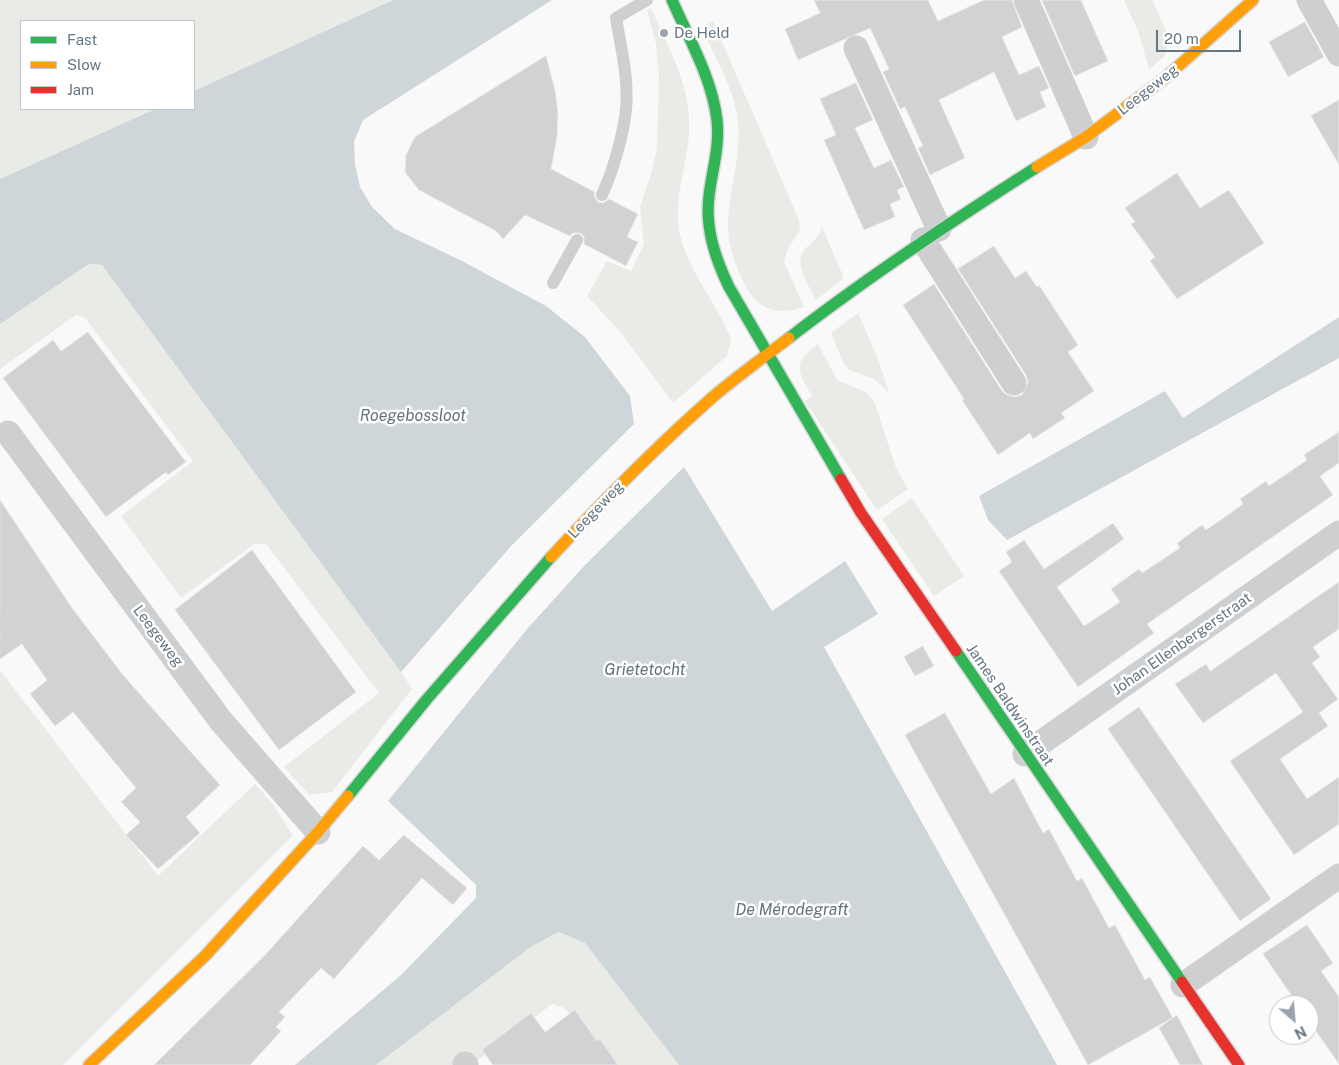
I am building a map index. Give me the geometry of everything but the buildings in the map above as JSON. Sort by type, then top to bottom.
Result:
[{"type":"street","points":[[672,0],[710,87],[715,105],[717,141],[708,196],[708,215],[714,252],[729,287],[768,353]]},
{"type":"street","points":[[1026,0],[1086,136]]},
{"type":"street","name":"Leegeweg","points":[[89,1065],[205,956],[318,832],[426,699],[526,584],[591,514],[687,420],[822,310],[931,234],[1086,136],[1165,78],[1253,0]]},
{"type":"street","points":[[1309,0],[1339,54]]},
{"type":"street","points":[[856,48],[931,234],[1014,383]]},
{"type":"street","name":"James Baldwinstraat","points":[[768,353],[861,513],[1239,1065]]},
{"type":"street","name":"Leegeweg","points":[[8,433],[221,721],[318,832]]},
{"type":"street","name":"Johan Ellenbergerstraat","points":[[1025,754],[1339,533]]},
{"type":"street","points":[[1183,985],[1339,876]]},
{"type":"lane","points":[[602,195],[610,177],[626,110],[625,72],[616,18],[647,0]]},
{"type":"lane","points":[[553,283],[577,240]]},
{"type":"shaded area","points":[[0,0],[393,0],[195,91],[195,20],[20,20],[20,110],[153,110],[0,179]]},
{"type":"shaded area","points":[[1124,0],[1152,0],[1169,37],[1165,56],[1149,69],[1138,31]]},
{"type":"shaded area","points":[[651,8],[678,68],[687,99],[689,131],[678,210],[681,237],[692,267],[725,324],[731,339],[727,356],[673,403],[622,334],[587,296],[607,261],[631,271],[644,244],[640,207],[652,171],[657,148],[659,76],[656,44],[647,10]]},
{"type":"shaded area","points":[[713,21],[799,220],[800,231],[788,248],[784,262],[804,307],[778,311],[763,306],[751,295],[746,287],[733,257],[728,225],[737,156],[737,115],[735,103],[722,70],[701,27]]},
{"type":"shaded area","points":[[822,227],[844,278],[816,300],[803,275],[800,261],[801,255],[817,237]]},
{"type":"shaded area","points":[[89,264],[102,265],[412,689],[332,792],[309,795],[284,767],[379,693],[266,544],[254,544],[181,598],[121,516],[193,461],[85,318],[76,315],[0,369],[0,324]]},
{"type":"shaded area","points":[[858,313],[878,359],[889,393],[874,379],[849,370],[843,362],[831,333]]},
{"type":"shaded area","points":[[818,344],[837,380],[866,392],[874,401],[896,468],[908,489],[877,510],[805,401],[812,396],[801,374],[801,362],[809,351]]},
{"type":"shaded area","points":[[912,498],[964,576],[934,596],[882,519]]},
{"type":"shaded area","points":[[0,670],[158,876],[255,784],[272,803],[293,835],[63,1065],[0,1065]]},
{"type":"shaded area","points":[[559,932],[585,943],[679,1065],[607,1065],[565,1008],[552,1004],[472,1065],[376,1065],[532,946]]},
{"type":"water","name":"Roegebossloot","points":[[393,0],[552,0],[363,120],[354,142],[355,164],[360,187],[372,207],[395,229],[462,261],[546,306],[585,337],[630,396],[634,424],[512,545],[401,672],[102,265],[89,264],[0,324],[0,179],[153,110],[195,110],[195,91]]},
{"type":"water","points":[[1339,317],[1339,358],[1007,540],[988,520],[979,496],[1165,391],[1183,418]]},
{"type":"water","points":[[684,467],[772,611],[845,561],[878,614],[824,647],[1057,1065],[679,1065],[585,943],[559,932],[532,946],[376,1065],[295,1065],[401,975],[476,898],[476,885],[388,801],[528,628],[585,565]]},
{"type":"traffic: fast","points":[[672,0],[705,74],[717,120],[718,130],[708,208],[708,220],[715,254],[729,287],[841,479]]},
{"type":"traffic: fast","points":[[789,338],[911,250],[1037,167]]},
{"type":"traffic: fast","points":[[348,796],[427,699],[551,557]]},
{"type":"traffic: fast","points":[[956,651],[1182,982]]},
{"type":"traffic: slow","points":[[1037,167],[1086,137],[1165,78],[1253,0]]},
{"type":"traffic: slow","points":[[551,557],[590,515],[672,434],[723,389],[789,338]]},
{"type":"traffic: slow","points":[[89,1065],[205,956],[318,832],[348,796]]},
{"type":"traffic: jam","points":[[841,479],[861,513],[956,651]]},
{"type":"traffic: jam","points":[[1182,982],[1239,1065]]},
{"type":"place","name":"De Held","points":[[664,33]]},
{"type":"water label","name":"Grietetocht","points":[[645,670]]},
{"type":"water label","name":"De Mérodegraft","points":[[792,910]]}]
